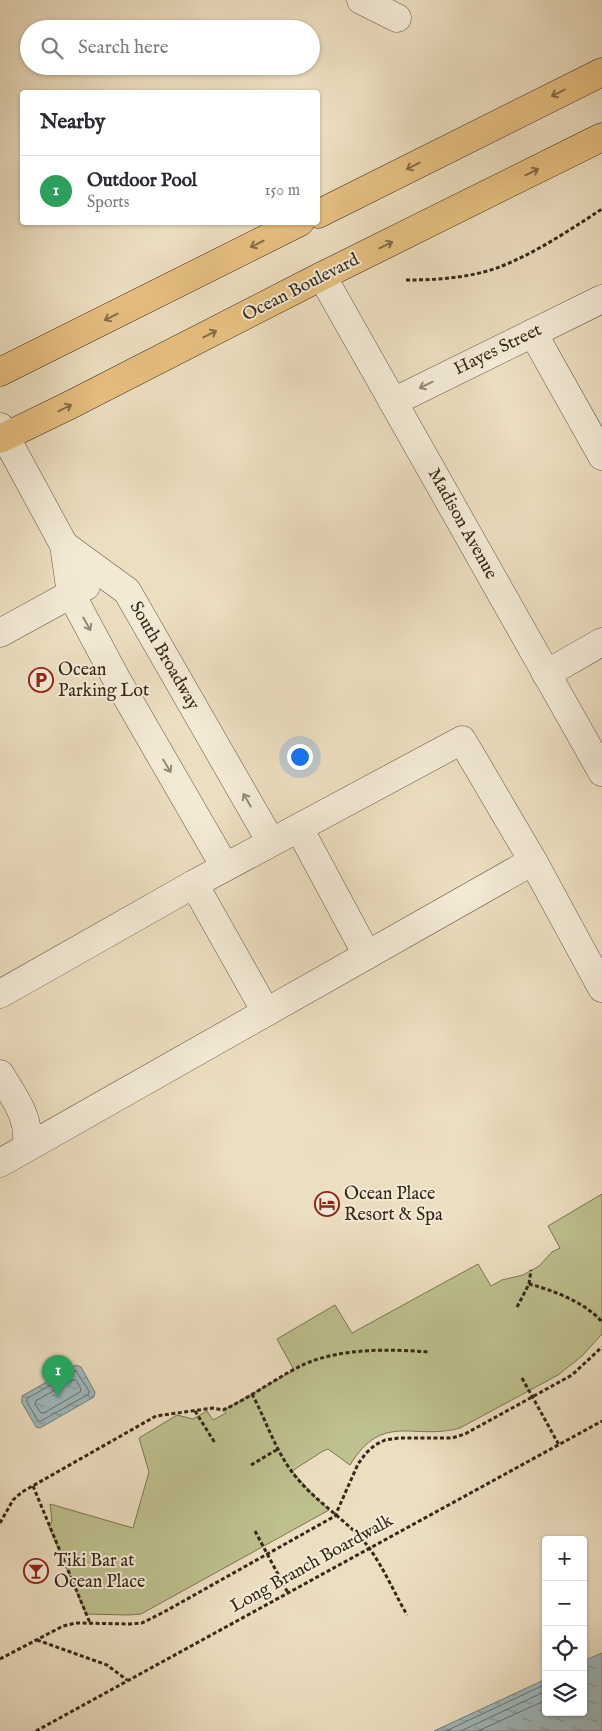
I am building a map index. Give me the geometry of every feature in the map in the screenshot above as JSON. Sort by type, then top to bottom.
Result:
[{"type":"main road","points":[[320,213],[602,72]]},
{"type":"main road","name":"Ocean Boulevard","points":[[2,434],[602,137]]},
{"type":"main road","points":[[0,372],[294,225]]},
{"type":"street","points":[[361,0],[397,18]]},
{"type":"street","name":"Madison Avenue","points":[[322,276],[602,772]]},
{"type":"street","name":"Hayes Street","points":[[393,402],[602,299]]},
{"type":"street","points":[[533,333],[602,456]]},
{"type":"street","points":[[2,434],[64,545],[71,594],[225,867]]},
{"type":"street","name":"South Broadway","points":[[64,545],[126,591],[271,842]]},
{"type":"street","points":[[0,633],[105,575]]},
{"type":"street","points":[[546,674],[602,642]]},
{"type":"street","points":[[0,994],[194,884],[462,740],[602,988]]},
{"type":"street","points":[[299,828],[367,955]]},
{"type":"street","points":[[0,1163],[532,861]]},
{"type":"street","points":[[194,884],[266,1012]]},
{"type":"street","points":[[0,1074],[24,1115],[28,1134],[26,1148]]},
{"type":"path","points":[[406,280],[432,280],[493,269],[522,257],[546,244],[602,209]]},
{"type":"path","points":[[517,1307],[528,1284],[531,1270]]},
{"type":"path","points":[[528,1284],[552,1290],[595,1314],[602,1322]]},
{"type":"path","points":[[0,1659],[62,1626],[76,1623],[130,1624],[142,1622],[164,1612],[335,1516],[358,1464],[375,1445],[385,1440],[399,1438],[452,1438],[465,1434],[572,1375],[602,1347]]},
{"type":"path","points":[[0,1522],[14,1500],[33,1486],[156,1416],[213,1408],[222,1410],[306,1364],[325,1357],[368,1352],[429,1352]]},
{"type":"path","points":[[522,1378],[559,1445]]},
{"type":"path","points":[[252,1394],[278,1449],[297,1478],[369,1549],[407,1615]]},
{"type":"path","points":[[195,1410],[215,1443]]},
{"type":"path","name":"Long Branch Boardwalk","points":[[36,1731],[602,1421]]},
{"type":"path","points":[[251,1465],[278,1449]]},
{"type":"path","points":[[33,1486],[90,1624]]},
{"type":"path","points":[[255,1530],[288,1593]]},
{"type":"path","points":[[37,1640],[107,1665],[127,1680]]},
{"type":"green space","points":[[602,1194],[602,1334],[582,1356],[558,1375],[460,1428],[443,1431],[400,1431],[387,1433],[374,1438],[362,1448],[350,1465],[328,1449],[323,1451],[292,1471],[329,1510],[141,1614],[86,1614],[49,1527],[52,1521],[50,1504],[133,1528],[149,1472],[139,1438],[177,1415],[193,1419],[207,1411],[213,1420],[226,1413],[224,1410],[294,1370],[277,1339],[335,1305],[352,1333],[478,1264],[491,1286],[502,1280],[523,1275],[539,1266],[552,1252],[560,1248],[548,1226]]},
{"type":"water","points":[[76,1365],[81,1367],[95,1392],[94,1397],[40,1428],[36,1427],[22,1403],[22,1396]]},
{"type":"water","points":[[602,1653],[602,1731],[434,1731],[542,1681],[542,1716],[587,1716],[587,1659]]},
{"type":"place","name":"Ocean Parking Lot","points":[[41,680]]},
{"type":"place","name":"Ocean Place Resort & Spa","points":[[327,1204]]},
{"type":"place","name":"Outdoor Pool","points":[[58,1396]]},
{"type":"place","name":"Tiki Bar at Ocean Place","points":[[36,1571]]}]
